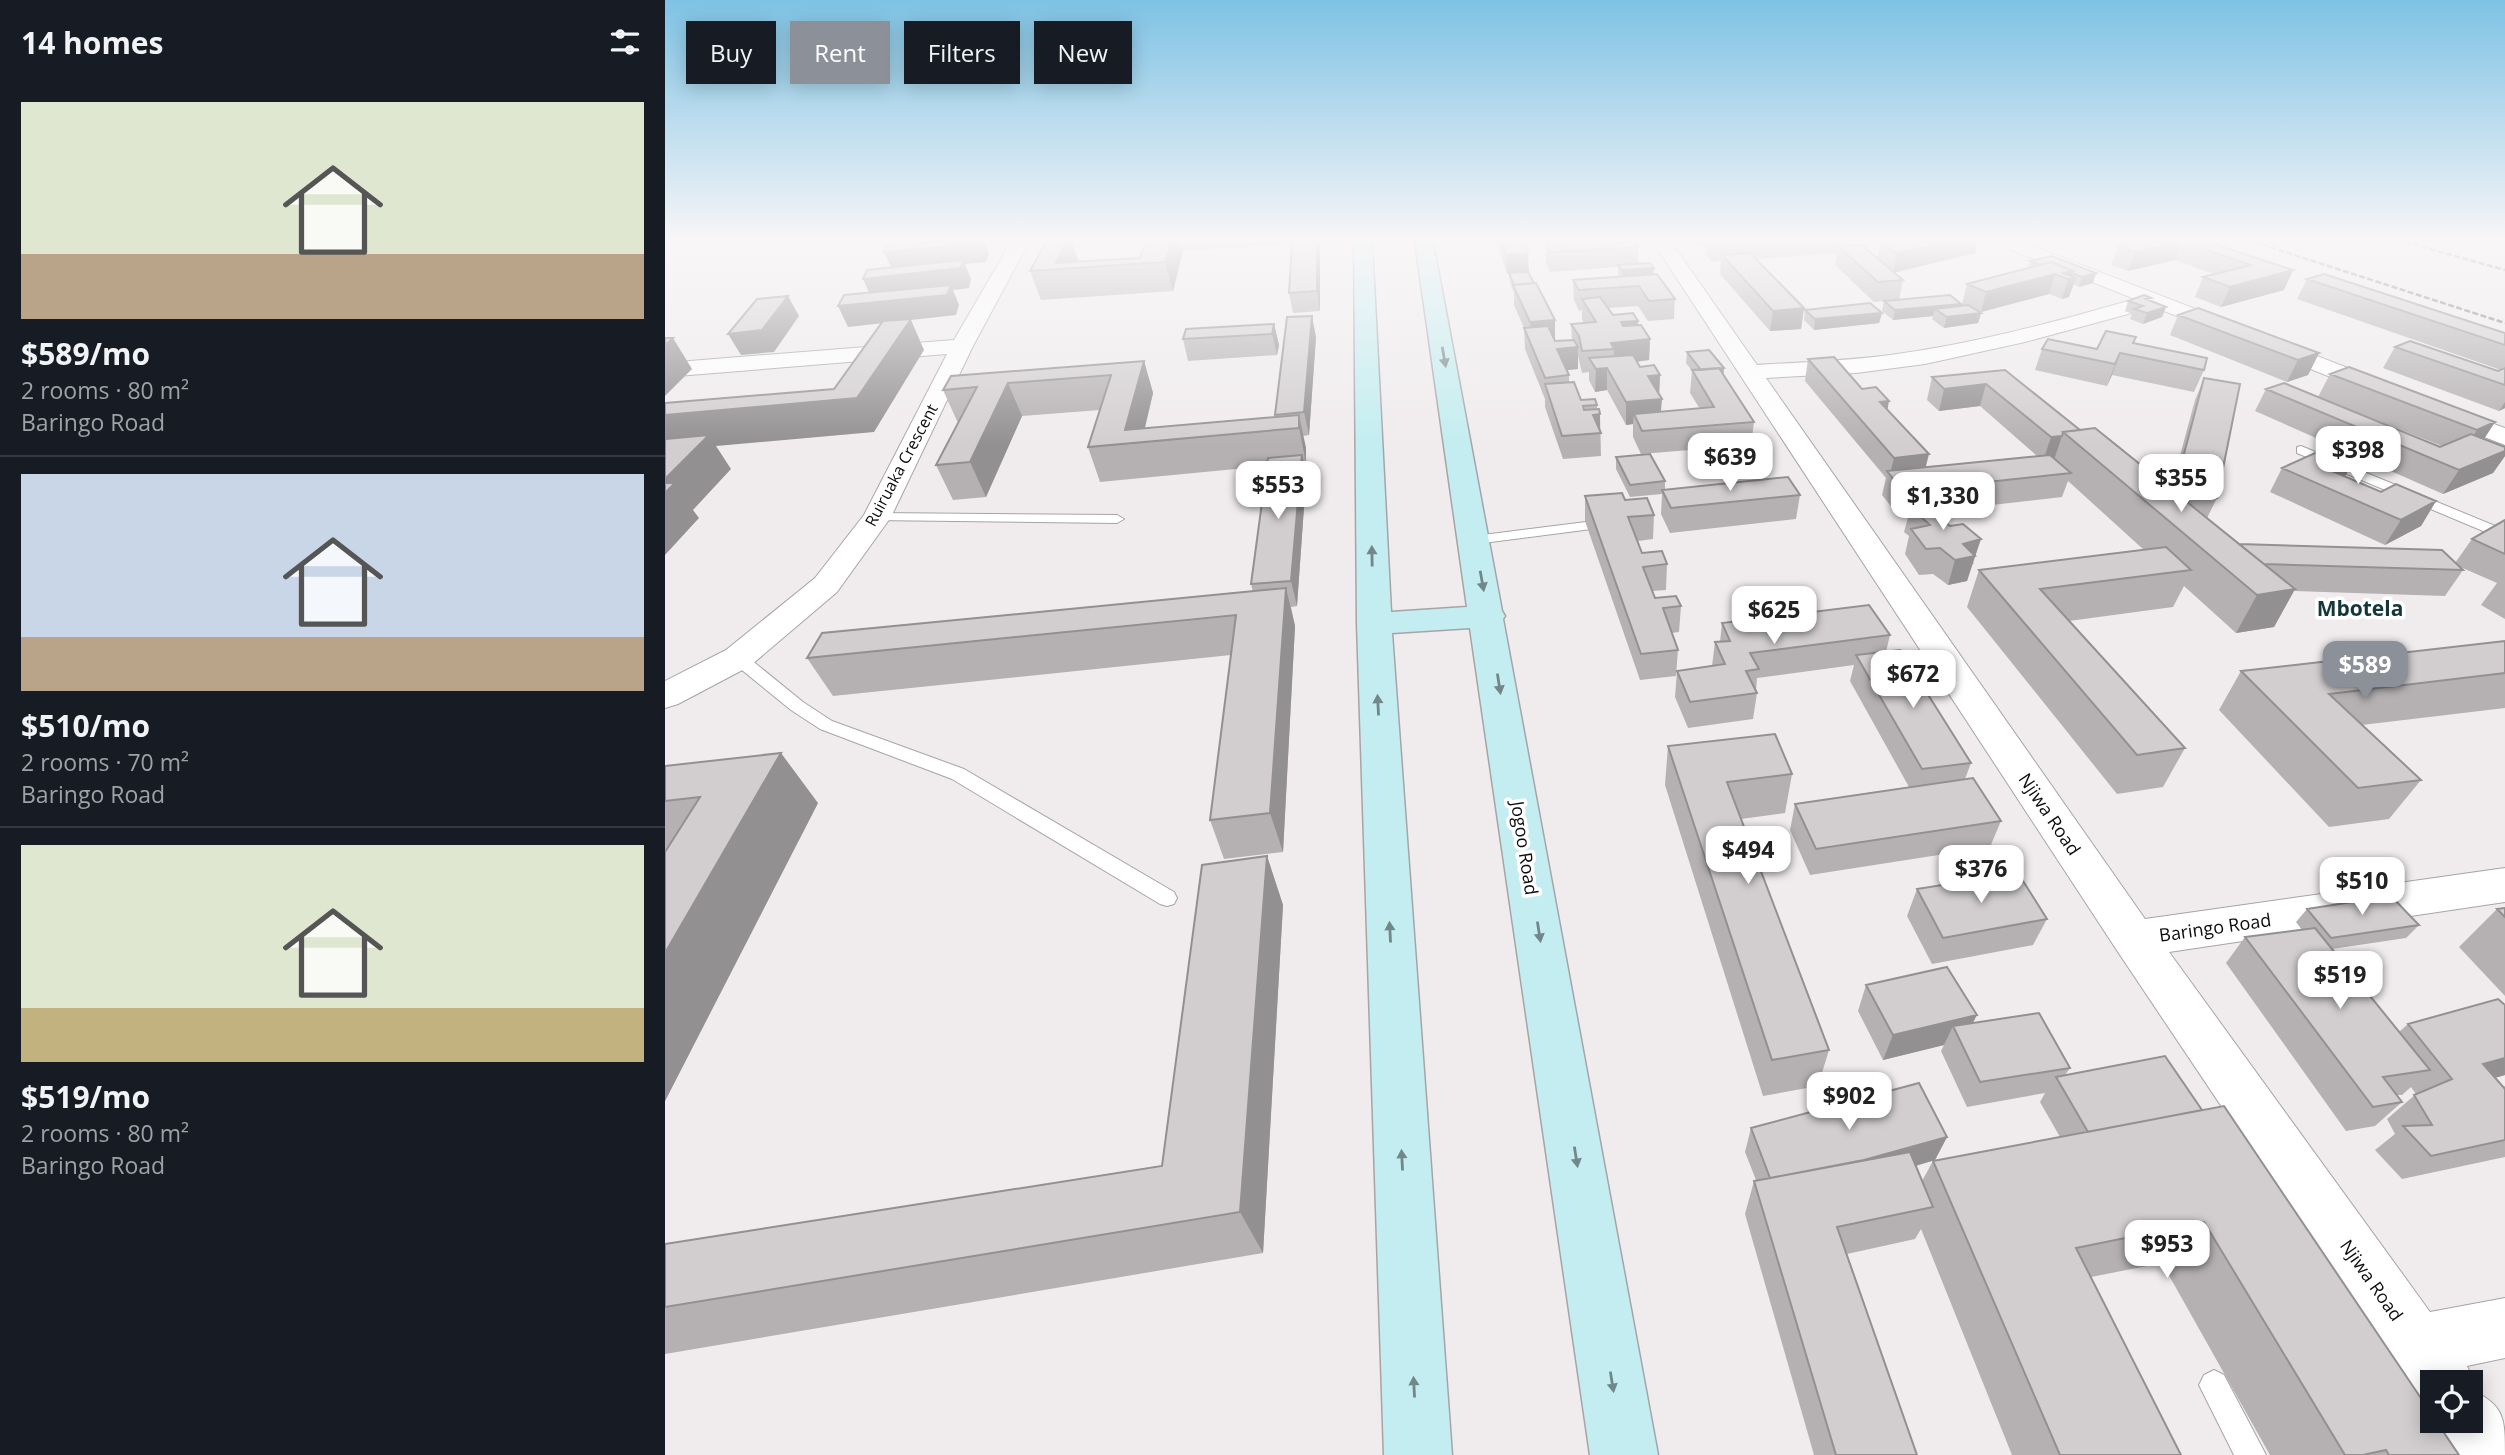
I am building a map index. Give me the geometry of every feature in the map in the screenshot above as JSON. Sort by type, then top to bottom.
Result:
[{"type":"main road","points":[[1365,310],[1374,624],[1417,1455]]},
{"type":"main road","name":"Jogoo Road","points":[[1436,310],[1624,1455]]},
{"type":"main road","points":[[1374,624],[1488,616]]},
{"type":"street","name":"Ruiruaka Crescent","points":[[665,695],[738,658],[827,585],[877,517],[982,310]]},
{"type":"street","name":"Njiwa Road","points":[[1709,310],[2134,939],[2431,1364]]},
{"type":"street","points":[[1752,372],[1890,362],[2062,327],[2122,310]]},
{"type":"street","points":[[2181,310],[2402,397]]},
{"type":"street","points":[[665,370],[962,346]]},
{"type":"street","points":[[2427,407],[2505,437]]},
{"type":"street","name":"Baringo Road","points":[[2134,939],[2505,885]]},
{"type":"street","points":[[2431,1364],[2505,1328]]},
{"type":"street","points":[[2477,1433],[2492,1455]]},
{"type":"lane","points":[[2301,450],[2503,532]]},
{"type":"lane","points":[[877,517],[1117,519]]},
{"type":"lane","points":[[1475,540],[1611,523]]},
{"type":"lane","points":[[2480,542],[2503,532]]},
{"type":"lane","points":[[738,658],[797,706],[826,725],[958,774],[1167,898]]},
{"type":"lane","points":[[2214,1385],[2251,1455]]},
{"type":"building","points":[[748,310],[777,310],[762,330],[728,334]]},
{"type":"building","points":[[1524,310],[1550,310],[1555,320],[1530,322]]},
{"type":"building","points":[[1589,310],[1609,310],[1613,315],[1633,313],[1638,321],[1621,322],[1623,326],[1641,325],[1650,339],[1611,343],[1614,349],[1582,351],[1579,336],[1571,324],[1596,322]]},
{"type":"building","points":[[1805,310],[1878,310],[1882,313],[1815,319]]},
{"type":"building","points":[[1936,310],[1976,310],[1981,313],[1947,317]]},
{"type":"building","points":[[2137,310],[2157,310],[2147,313]]},
{"type":"building","points":[[2203,310],[2319,353],[2298,360],[2178,315]]},
{"type":"building","points":[[2400,310],[2434,310],[2505,333],[2505,345]]},
{"type":"building","points":[[1312,316],[1304,412],[1275,415],[1287,317]]},
{"type":"building","points":[[911,319],[857,398],[665,415],[665,403],[834,389],[883,321]]},
{"type":"building","points":[[1274,324],[1272,334],[1183,339],[1186,329]]},
{"type":"building","points":[[1548,326],[1555,341],[1574,340],[1578,347],[1557,349],[1569,375],[1545,378],[1524,328]]},
{"type":"building","points":[[2106,331],[2136,337],[2133,343],[2207,358],[2204,370],[2120,353],[2115,364],[2042,349],[2048,339],[2097,349]]},
{"type":"building","points":[[2410,341],[2498,371],[2505,368],[2505,385],[2395,347]]},
{"type":"building","points":[[1709,350],[1724,368],[1701,370],[1687,352]]},
{"type":"building","points":[[1633,355],[1640,367],[1654,365],[1660,375],[1648,376],[1662,399],[1626,402],[1607,368],[1596,369],[1589,358]]},
{"type":"building","points":[[1834,357],[1862,389],[1876,387],[1889,401],[1880,402],[1929,454],[1894,458],[1808,359]]},
{"type":"building","points":[[1144,361],[1125,430],[1299,415],[1299,428],[1088,447],[1111,375],[1008,383],[970,462],[936,465],[977,387],[943,390],[951,376]]},
{"type":"building","points":[[2349,367],[2495,422],[2477,430],[2330,374]]},
{"type":"building","points":[[1719,368],[1754,422],[1642,431],[1634,414],[1714,407],[1692,370]]},
{"type":"building","points":[[2005,370],[2080,430],[2051,437],[1986,384],[1944,389],[1932,377]]},
{"type":"building","points":[[2204,378],[2240,384],[2217,498],[2175,488]]},
{"type":"building","points":[[1574,382],[1581,400],[1595,399],[1597,405],[1583,406],[1584,410],[1599,409],[1600,414],[1593,415],[1601,433],[1562,436],[1545,384]]},
{"type":"building","points":[[2284,383],[2440,447],[2471,434],[2505,447],[2505,451],[2459,470],[2266,389]]},
{"type":"building","points":[[2095,428],[2295,589],[2257,595],[2063,432]]},
{"type":"building","points":[[709,435],[665,479],[666,439]]},
{"type":"building","points":[[2324,449],[2354,461],[2332,471],[2381,492],[2396,484],[2436,501],[2401,520],[2282,468]]},
{"type":"building","points":[[1650,454],[1665,481],[1630,485],[1616,457]]},
{"type":"building","points":[[1302,455],[1291,581],[1251,584],[1268,458]]},
{"type":"building","points":[[2050,455],[2071,473],[1903,491],[1887,471]]},
{"type":"building","points":[[1788,477],[1800,495],[1671,508],[1662,490]]},
{"type":"building","points":[[665,483],[675,483],[665,493]]},
{"type":"building","points":[[1622,493],[1625,500],[1647,498],[1654,515],[1628,517],[1642,553],[1662,551],[1667,564],[1643,567],[1655,598],[1676,596],[1681,606],[1663,608],[1678,650],[1641,654],[1585,496]]},
{"type":"building","points":[[1939,500],[1948,508],[1932,512],[1950,526],[1963,524],[1981,539],[1963,544],[1975,556],[1955,560],[1940,548],[1926,549],[1911,529],[1930,525],[1910,507]]},
{"type":"building","points":[[2505,520],[2505,554],[2472,539]]},
{"type":"building","points":[[2239,544],[2442,550],[2463,570],[2264,564]]},
{"type":"building","points":[[2166,547],[2191,570],[2040,589],[2185,748],[2137,755],[1979,570]]},
{"type":"building","points":[[1286,588],[1270,813],[1210,820],[1236,615],[807,658],[822,633]]},
{"type":"building","points":[[1869,605],[1890,635],[1750,653],[1759,669],[1746,671],[1757,693],[1690,702],[1677,671],[1725,664],[1715,642],[1730,641],[1722,623]]},
{"type":"building","points":[[2505,641],[2505,673],[2329,694],[2421,780],[2358,788],[2241,671]]},
{"type":"building","points":[[1900,650],[1971,763],[1922,769],[1856,655]]},
{"type":"building","points":[[1775,734],[1792,774],[1727,782],[1829,1050],[1772,1060],[1668,746]]},
{"type":"building","points":[[781,753],[665,953],[665,852],[700,797],[665,801],[665,766]]},
{"type":"building","points":[[1973,778],[2001,821],[1816,849],[1795,804]]},
{"type":"building","points":[[1267,856],[1240,1212],[665,1307],[665,1244],[1162,1166],[1202,865]]},
{"type":"building","points":[[2018,873],[2047,919],[1943,938],[1917,889]]},
{"type":"building","points":[[2391,896],[2419,925],[2331,938],[2307,909]]},
{"type":"building","points":[[2505,908],[2505,917],[2497,909]]},
{"type":"building","points":[[2315,928],[2430,1070],[2383,1077],[2402,1102],[2373,1107],[2245,937]]},
{"type":"building","points":[[1947,967],[1977,1015],[1893,1035],[1866,985]]},
{"type":"building","points":[[2498,999],[2505,1005],[2505,1058],[2483,1064],[2505,1089],[2505,1140],[2431,1156],[2403,1126],[2432,1125],[2414,1095],[2452,1079],[2408,1024]]},
{"type":"building","points":[[2039,1013],[2070,1068],[1980,1082],[1953,1026]]},
{"type":"building","points":[[2165,1056],[2202,1110],[2088,1132],[2056,1077]]},
{"type":"building","points":[[1919,1083],[1947,1137],[1864,1160],[1770,1178],[1751,1128]]},
{"type":"building","points":[[2224,1106],[2420,1397],[2420,1433],[2444,1433],[2459,1455],[2389,1455],[2386,1450],[2363,1455],[2345,1455],[2204,1222],[2076,1248],[2181,1455],[2060,1455],[1933,1161]]},
{"type":"building","points":[[1910,1152],[1933,1207],[1837,1227],[1917,1455],[1836,1455],[1754,1181]]},
{"type":"railway","points":[[2464,310],[2505,323]]},
{"type":"district","name":"Mbotela","points":[[2360,608]]}]
